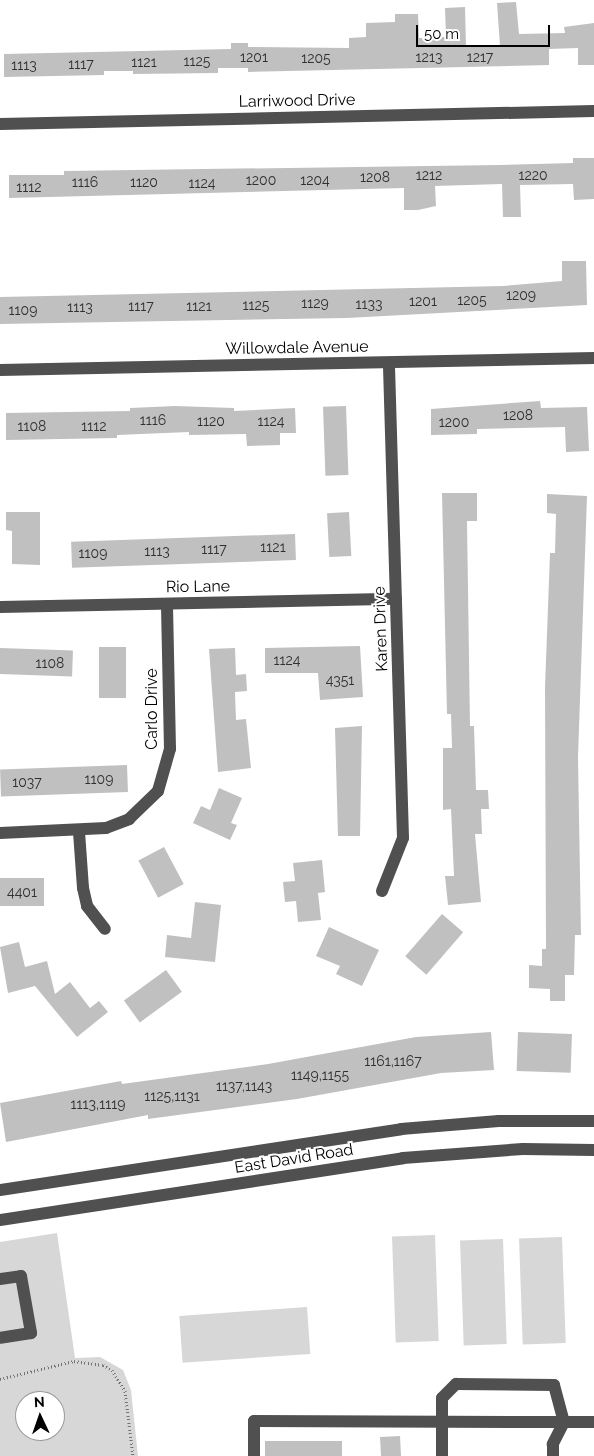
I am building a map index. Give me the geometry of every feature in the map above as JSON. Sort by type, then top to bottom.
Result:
[{"type":"street","name":"Larriwood Drive","points":[[0,124],[594,111]]},
{"type":"street","name":"Willowdale Avenue","points":[[0,370],[594,358]]},
{"type":"street","name":"Karen Drive","points":[[382,891],[403,838],[389,363]]},
{"type":"street","name":"Rio Lane","points":[[0,607],[396,600]]},
{"type":"street","name":"Carlo Drive","points":[[0,833],[79,832],[129,819],[158,791],[165,774],[170,749],[167,604]]},
{"type":"street","points":[[79,832],[82,888],[87,906],[105,929]]},
{"type":"street","name":"East David Road","points":[[0,1190],[401,1129],[499,1121],[594,1121]]},
{"type":"street","name":"East David Road","points":[[0,1220],[403,1158],[514,1150],[594,1150]]},
{"type":"street","points":[[0,1279],[21,1276],[31,1333],[0,1338]]},
{"type":"street","points":[[442,1456],[442,1398],[456,1384],[554,1385],[564,1422],[553,1444],[553,1456]]},
{"type":"street","points":[[254,1456],[254,1421],[594,1422]]},
{"type":"path","points":[[0,1378],[74,1361],[103,1365],[112,1370],[125,1391],[132,1456]]},
{"type":"shaded area","points":[[57,1233],[75,1358],[100,1357],[123,1370],[131,1390],[138,1456],[0,1456],[0,1242]]},
{"type":"shaded area","points":[[435,1235],[439,1341],[396,1342],[392,1237]]},
{"type":"shaded area","points":[[562,1237],[566,1343],[523,1344],[519,1239]]},
{"type":"shaded area","points":[[503,1239],[507,1344],[464,1345],[460,1241]]},
{"type":"shaded area","points":[[307,1307],[310,1354],[183,1363],[179,1316]]},
{"type":"building","points":[[516,2],[519,34],[565,33],[564,27],[594,23],[594,65],[578,65],[578,48],[549,49],[549,65],[248,72],[248,68],[218,68],[218,73],[133,74],[133,71],[104,71],[104,75],[4,77],[4,54],[231,49],[231,43],[248,43],[248,47],[349,48],[349,38],[366,37],[366,23],[395,22],[395,14],[418,14],[419,38],[446,37],[445,8],[465,7],[466,47],[500,46],[497,3]]},
{"type":"building","points":[[573,158],[594,158],[594,199],[574,200],[573,184],[520,185],[521,217],[503,217],[502,184],[435,186],[436,206],[418,210],[404,210],[404,188],[9,198],[9,175],[64,175],[64,171],[499,165],[573,163]]},
{"type":"building","points":[[562,261],[586,261],[587,305],[347,318],[0,324],[0,297],[503,286],[562,281]]},
{"type":"building","points":[[540,401],[541,408],[587,407],[589,451],[566,452],[565,427],[477,429],[477,434],[431,435],[431,409]]},
{"type":"building","points":[[175,406],[234,408],[234,411],[295,408],[296,433],[280,433],[280,445],[247,446],[246,434],[189,435],[189,432],[117,435],[117,438],[6,440],[6,413],[130,411],[130,408]]},
{"type":"building","points":[[346,406],[348,475],[325,476],[323,407]]},
{"type":"building","points":[[442,493],[477,493],[477,521],[467,521],[470,726],[474,726],[476,790],[488,790],[489,809],[481,809],[482,834],[475,834],[481,902],[448,905],[445,876],[454,876],[451,809],[443,810],[443,748],[452,748],[451,714],[447,714]]},
{"type":"building","points":[[547,494],[587,496],[578,757],[581,935],[575,935],[574,975],[565,975],[565,1001],[550,1001],[550,989],[529,988],[529,965],[542,966],[542,949],[546,949],[545,687],[550,553],[555,553],[556,514],[547,513]]},
{"type":"building","points":[[6,512],[40,512],[40,565],[12,564],[12,531],[6,530]]},
{"type":"building","points":[[349,512],[351,556],[329,557],[327,513]]},
{"type":"building","points":[[295,534],[296,560],[72,568],[71,542]]},
{"type":"building","points":[[360,646],[363,697],[320,700],[318,673],[265,673],[265,648]]},
{"type":"building","points":[[99,647],[126,647],[126,698],[99,698]]},
{"type":"building","points":[[0,648],[73,651],[72,677],[0,674]]},
{"type":"building","points":[[235,648],[236,675],[246,674],[247,691],[235,692],[236,720],[246,719],[251,768],[218,772],[209,649]]},
{"type":"building","points":[[362,726],[360,836],[338,836],[335,728]]},
{"type":"building","points":[[127,765],[128,792],[1,796],[0,769]]},
{"type":"building","points":[[219,788],[242,798],[231,823],[237,825],[230,840],[193,823],[201,806],[210,810]]},
{"type":"building","points":[[164,847],[184,884],[158,898],[138,861]]},
{"type":"building","points":[[322,860],[325,892],[318,893],[321,920],[298,922],[296,901],[285,902],[283,882],[295,881],[293,863]]},
{"type":"building","points":[[0,878],[44,878],[44,906],[0,906]]},
{"type":"building","points":[[195,902],[221,905],[215,962],[165,957],[167,935],[191,938]]},
{"type":"building","points":[[442,914],[463,932],[426,975],[405,956]]},
{"type":"building","points":[[329,927],[379,950],[362,986],[336,974],[340,966],[316,956]]},
{"type":"building","points":[[19,942],[25,967],[47,961],[55,994],[70,982],[90,1008],[99,1001],[108,1012],[77,1037],[35,986],[8,993],[0,947]]},
{"type":"building","points":[[166,970],[182,992],[140,1022],[124,1001]]},
{"type":"building","points":[[491,1032],[494,1070],[441,1073],[297,1099],[148,1119],[148,1115],[6,1142],[0,1103],[121,1081],[122,1084],[268,1064],[416,1037]]},
{"type":"building","points":[[518,1032],[572,1034],[571,1073],[517,1071]]},
{"type":"building","points":[[400,1436],[401,1456],[381,1456],[380,1437]]},
{"type":"building","points":[[265,1441],[342,1441],[342,1456],[265,1456]]}]
